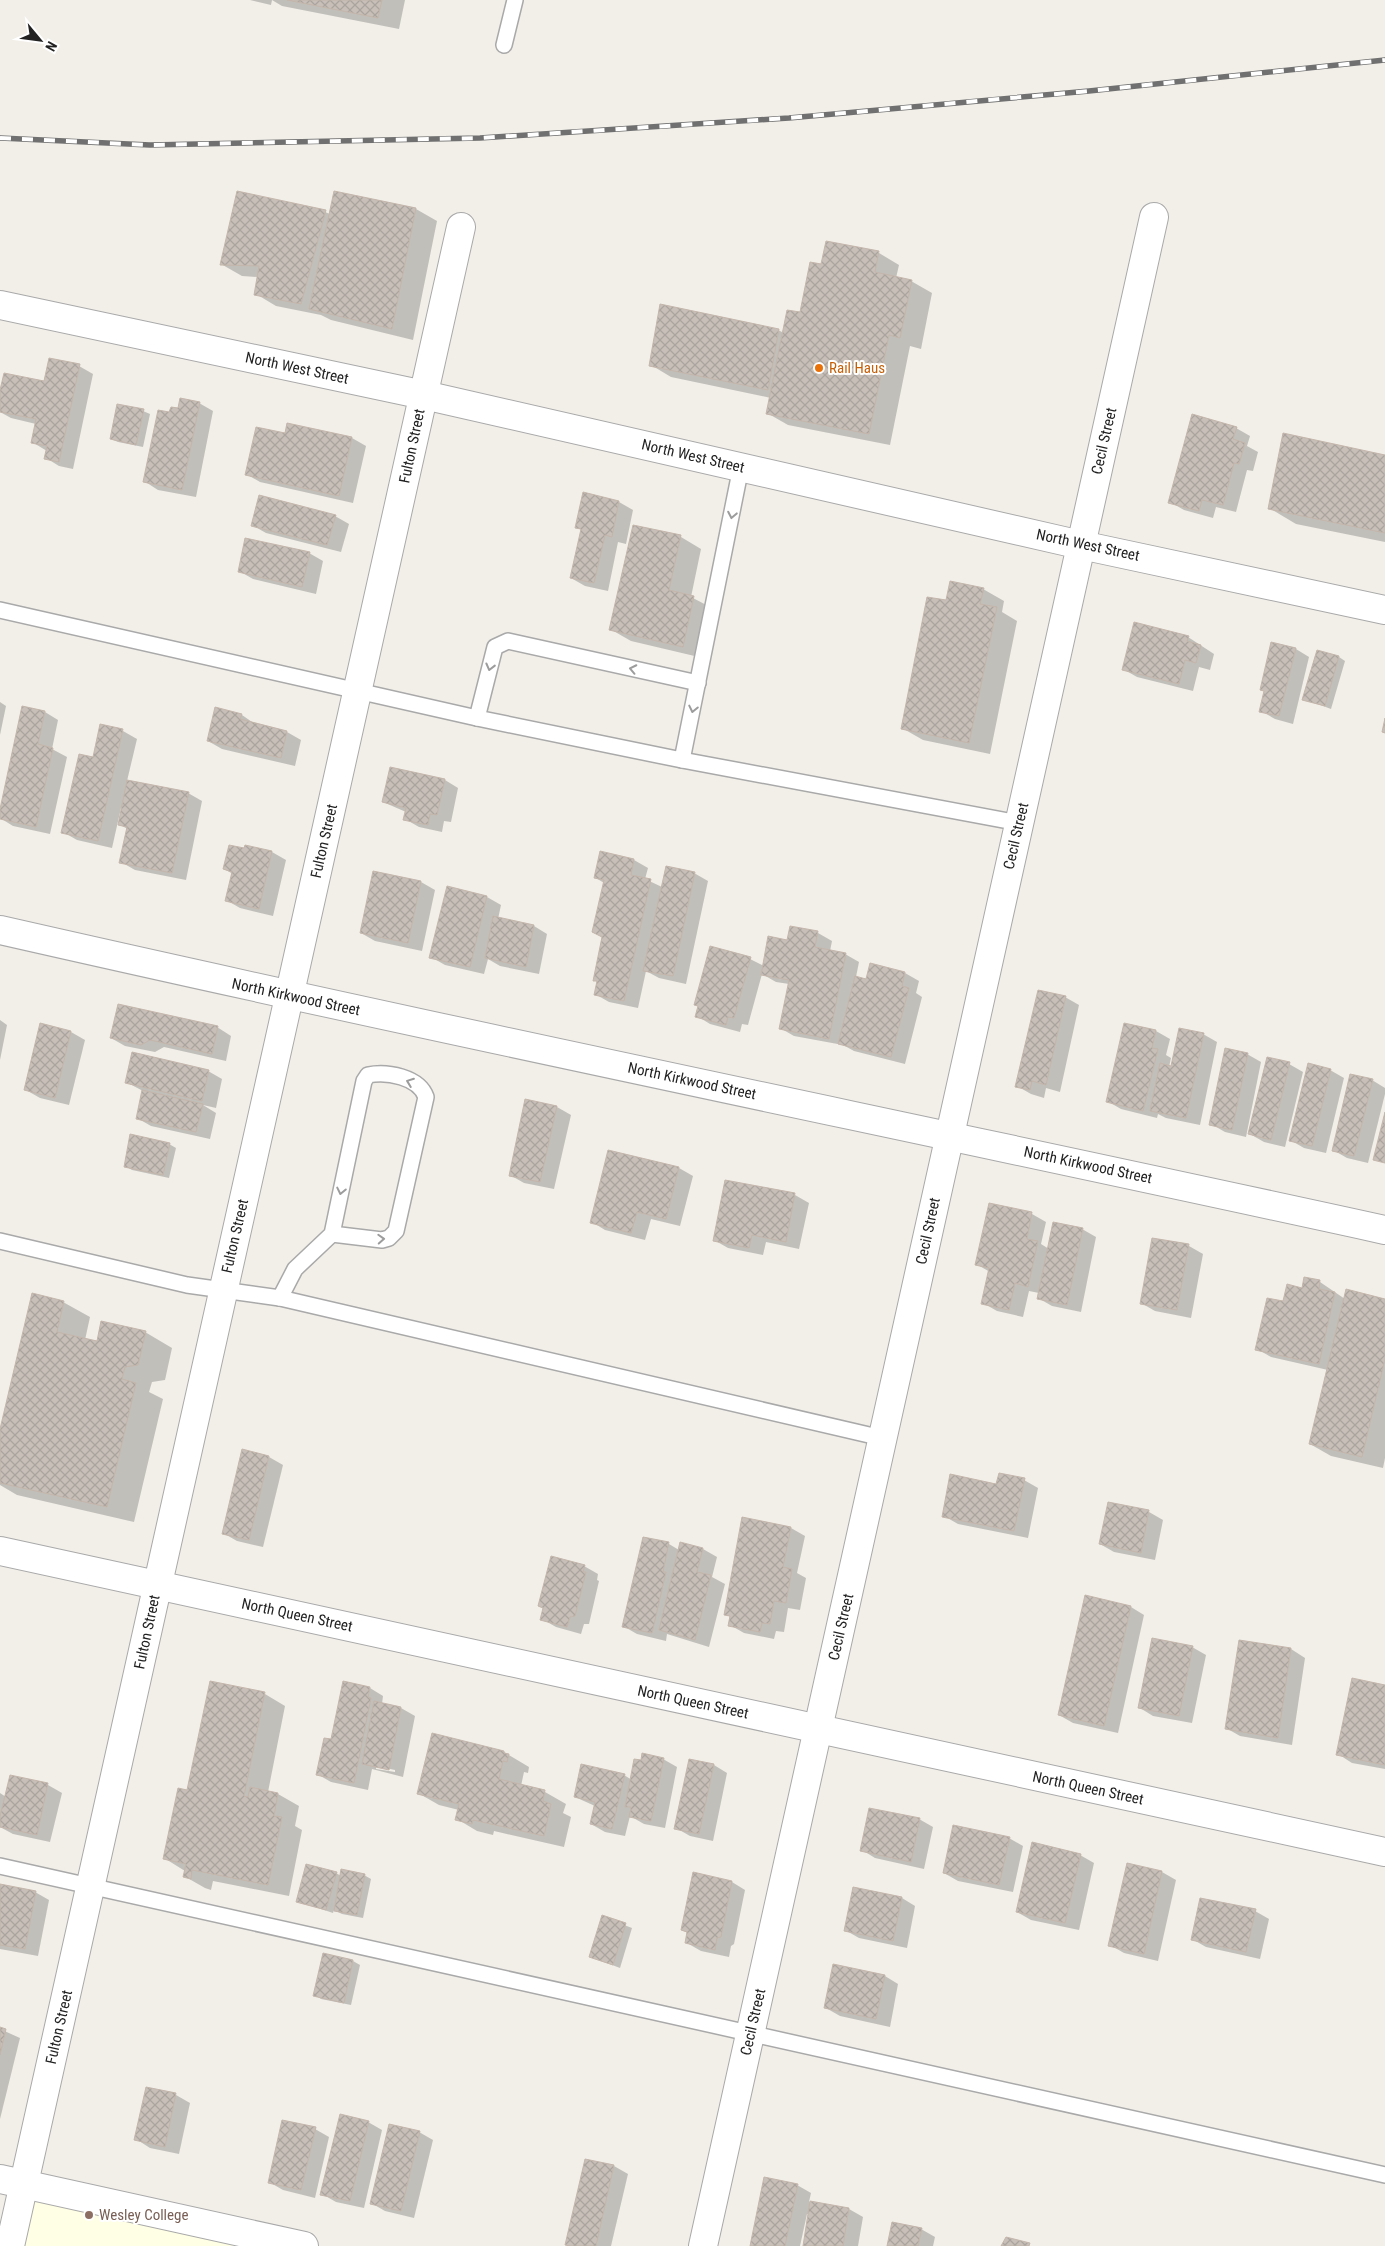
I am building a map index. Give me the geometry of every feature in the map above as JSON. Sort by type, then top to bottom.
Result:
[{"type":"street","name":"Cecil Street","points":[[703,2246],[1154,217]]},
{"type":"street","name":"Fulton Street","points":[[10,2246],[12,2181],[90,1887],[462,227]]},
{"type":"street","name":"North West Street","points":[[0,305],[424,395],[1081,544],[1385,610]]},
{"type":"street","name":"North Kirkwood Street","points":[[0,930],[289,996],[950,1135],[1385,1230]]},
{"type":"street","name":"North Queen Street","points":[[0,1551],[1385,1852]]},
{"type":"street","points":[[12,2181],[304,2246]]},
{"type":"lane","points":[[504,45],[514,0]]},
{"type":"lane","points":[[682,760],[741,467]]},
{"type":"lane","points":[[0,610],[477,718],[682,760],[1019,823]]},
{"type":"lane","points":[[477,718],[495,647],[508,641],[698,683]]},
{"type":"lane","points":[[280,1298],[295,1269],[332,1234],[364,1081],[368,1075],[376,1074],[412,1080],[420,1086],[426,1097],[396,1231],[389,1238],[382,1240],[332,1234]]},
{"type":"lane","points":[[0,1241],[187,1285],[280,1298],[882,1438]]},
{"type":"lane","points":[[0,1866],[750,2035],[1385,2175]]},
{"type":"shaded area","name":"Wesley College","points":[[24,2184],[300,2246],[10,2246]]},
{"type":"building","points":[[287,0],[382,0],[378,18]]},
{"type":"building","points":[[237,191],[326,210],[301,304],[254,295],[259,266],[220,265]]},
{"type":"building","points":[[334,191],[416,208],[392,329],[309,309]]},
{"type":"building","points":[[826,241],[879,251],[875,272],[912,280],[900,338],[889,335],[869,434],[766,414],[787,310],[800,312],[810,262],[821,264]]},
{"type":"building","points":[[660,304],[779,329],[768,390],[649,366]]},
{"type":"building","points":[[49,358],[80,364],[59,462],[44,459],[47,446],[31,443],[36,419],[0,412],[0,390],[4,373],[44,381]]},
{"type":"building","points":[[180,398],[200,402],[182,490],[143,482],[158,410],[169,412],[171,407],[178,408]]},
{"type":"building","points":[[117,404],[144,409],[136,445],[110,439]]},
{"type":"building","points":[[1192,414],[1237,427],[1233,439],[1245,443],[1239,464],[1234,463],[1223,505],[1202,500],[1199,511],[1168,503]]},
{"type":"building","points":[[287,423],[352,437],[339,496],[245,475],[256,427],[285,433]]},
{"type":"building","points":[[1283,433],[1385,455],[1385,533],[1268,509]]},
{"type":"building","points":[[583,492],[619,501],[612,537],[605,535],[594,583],[570,578],[581,529],[575,528]]},
{"type":"building","points":[[259,495],[336,515],[327,545],[251,526]]},
{"type":"building","points":[[633,525],[681,535],[669,590],[694,596],[683,647],[609,630]]},
{"type":"building","points":[[245,538],[310,552],[302,587],[238,572]]},
{"type":"building","points":[[950,581],[984,588],[980,604],[997,607],[969,743],[901,729],[927,597],[946,600]]},
{"type":"building","points":[[1134,622],[1189,636],[1187,641],[1201,645],[1196,663],[1185,660],[1179,684],[1122,670]]},
{"type":"building","points":[[1271,642],[1296,648],[1279,716],[1259,712],[1264,691],[1260,690]]},
{"type":"building","points":[[1317,650],[1339,656],[1325,706],[1302,700]]},
{"type":"building","points":[[22,706],[45,711],[38,744],[53,748],[36,827],[0,819],[0,809]]},
{"type":"building","points":[[215,707],[242,714],[240,719],[287,731],[281,758],[207,741]]},
{"type":"building","points":[[1385,718],[1385,733],[1382,732]]},
{"type":"building","points":[[100,724],[123,729],[98,841],[61,833],[79,754],[93,757]]},
{"type":"building","points":[[390,767],[445,779],[437,815],[430,814],[428,825],[403,820],[406,808],[382,802]]},
{"type":"building","points":[[127,780],[189,792],[172,873],[119,863],[127,827],[118,825]]},
{"type":"building","points":[[229,845],[244,848],[245,845],[272,851],[259,909],[225,901],[232,872],[223,869]]},
{"type":"building","points":[[600,851],[634,859],[631,875],[651,879],[624,1001],[594,995],[597,981],[593,981],[602,937],[592,932],[604,880],[594,878]]},
{"type":"building","points":[[666,866],[695,872],[673,976],[643,971]]},
{"type":"building","points":[[373,871],[421,881],[408,943],[360,933]]},
{"type":"building","points":[[447,886],[487,896],[470,967],[429,958]]},
{"type":"building","points":[[493,916],[534,925],[526,967],[485,958]]},
{"type":"building","points":[[790,926],[818,931],[815,947],[846,953],[829,1039],[779,1029],[789,980],[761,975],[768,936],[787,940]]},
{"type":"building","points":[[710,946],[751,957],[734,1018],[728,1017],[726,1025],[695,1017],[698,1006],[694,1005]]},
{"type":"building","points":[[870,963],[905,972],[902,986],[909,988],[891,1057],[838,1044],[855,976],[866,979]]},
{"type":"building","points":[[1038,990],[1066,996],[1046,1085],[1032,1081],[1030,1090],[1015,1087]]},
{"type":"building","points":[[118,1004],[218,1026],[212,1054],[150,1040],[141,1045],[110,1038]]},
{"type":"building","points":[[40,1023],[71,1031],[55,1098],[24,1090]]},
{"type":"building","points":[[1124,1023],[1156,1030],[1152,1048],[1158,1049],[1143,1111],[1106,1102]]},
{"type":"building","points":[[1179,1028],[1204,1033],[1186,1118],[1150,1111],[1160,1063],[1171,1066]]},
{"type":"building","points":[[1225,1048],[1248,1053],[1232,1130],[1209,1125]]},
{"type":"building","points":[[132,1052],[209,1070],[202,1101],[125,1083]]},
{"type":"building","points":[[1267,1057],[1290,1062],[1271,1140],[1248,1134]]},
{"type":"building","points":[[1308,1063],[1331,1069],[1312,1146],[1289,1141]]},
{"type":"building","points":[[1350,1074],[1373,1079],[1354,1156],[1332,1151]]},
{"type":"building","points":[[142,1090],[203,1104],[196,1132],[136,1119]]},
{"type":"building","points":[[525,1099],[557,1106],[540,1182],[509,1176]]},
{"type":"building","points":[[1385,1112],[1385,1163],[1373,1160]]},
{"type":"building","points":[[130,1134],[170,1143],[163,1175],[124,1167]]},
{"type":"building","points":[[608,1150],[679,1167],[666,1219],[637,1212],[631,1233],[590,1223]]},
{"type":"building","points":[[725,1180],[795,1193],[786,1242],[752,1235],[749,1248],[713,1241]]},
{"type":"building","points":[[989,1203],[1032,1212],[1027,1239],[1038,1241],[1028,1287],[1015,1283],[1009,1310],[981,1304],[989,1268],[975,1265]]},
{"type":"building","points":[[1053,1222],[1083,1228],[1067,1305],[1037,1299]]},
{"type":"building","points":[[1152,1238],[1189,1244],[1177,1310],[1140,1304]]},
{"type":"building","points":[[1304,1277],[1320,1280],[1319,1289],[1335,1292],[1319,1364],[1255,1350],[1267,1298],[1283,1301],[1287,1284],[1302,1288]]},
{"type":"building","points":[[1346,1289],[1385,1299],[1385,1359],[1362,1457],[1309,1444]]},
{"type":"building","points":[[32,1293],[64,1301],[57,1332],[97,1341],[101,1321],[146,1331],[138,1365],[125,1367],[122,1379],[136,1383],[107,1507],[0,1483],[0,1429]]},
{"type":"building","points":[[242,1449],[269,1456],[249,1540],[222,1534]]},
{"type":"building","points":[[999,1473],[1025,1478],[1014,1531],[942,1517],[950,1474],[996,1484]]},
{"type":"building","points":[[1108,1502],[1149,1510],[1141,1553],[1099,1544]]},
{"type":"building","points":[[742,1517],[791,1527],[783,1567],[792,1569],[786,1603],[774,1601],[770,1624],[762,1623],[760,1632],[728,1626],[730,1616],[724,1615]]},
{"type":"building","points":[[643,1537],[669,1542],[663,1572],[666,1572],[652,1633],[622,1627]]},
{"type":"building","points":[[680,1542],[703,1548],[697,1572],[711,1575],[695,1640],[659,1630]]},
{"type":"building","points":[[551,1556],[585,1565],[583,1572],[586,1572],[575,1616],[570,1617],[567,1627],[540,1620],[543,1608],[538,1606]]},
{"type":"building","points":[[1085,1595],[1131,1606],[1104,1726],[1058,1715]]},
{"type":"building","points":[[1152,1638],[1193,1646],[1179,1716],[1138,1708]]},
{"type":"building","points":[[1239,1640],[1291,1648],[1278,1738],[1225,1729]]},
{"type":"building","points":[[1352,1678],[1385,1685],[1385,1765],[1336,1755]]},
{"type":"building","points":[[210,1681],[265,1692],[244,1796],[248,1797],[250,1787],[278,1793],[274,1816],[282,1817],[268,1885],[192,1870],[191,1879],[183,1877],[186,1864],[163,1859],[178,1788],[187,1790]]},
{"type":"building","points":[[343,1681],[370,1687],[368,1697],[371,1698],[354,1783],[316,1775],[324,1738],[331,1739]]},
{"type":"building","points":[[374,1701],[401,1707],[389,1770],[362,1764]]},
{"type":"building","points":[[432,1733],[504,1751],[504,1753],[509,1754],[507,1762],[503,1761],[499,1779],[545,1790],[543,1801],[551,1804],[544,1836],[473,1820],[472,1824],[455,1820],[459,1804],[417,1794]]},
{"type":"building","points":[[642,1753],[664,1758],[651,1821],[629,1817],[631,1807],[625,1807],[634,1759],[641,1760]]},
{"type":"building","points":[[689,1759],[714,1764],[699,1834],[674,1829]]},
{"type":"building","points":[[581,1764],[625,1774],[612,1829],[590,1824],[595,1802],[574,1797]]},
{"type":"building","points":[[10,1775],[48,1783],[37,1835],[0,1827],[0,1816]]},
{"type":"building","points":[[869,1808],[920,1818],[911,1862],[860,1851]]},
{"type":"building","points":[[953,1825],[1010,1837],[999,1885],[943,1873]]},
{"type":"building","points":[[1032,1842],[1081,1854],[1065,1923],[1016,1912]]},
{"type":"building","points":[[1127,1863],[1162,1871],[1144,1954],[1108,1946]]},
{"type":"building","points":[[306,1864],[337,1872],[326,1910],[296,1902]]},
{"type":"building","points":[[341,1869],[365,1874],[357,1915],[334,1911]]},
{"type":"building","points":[[693,1872],[732,1881],[721,1937],[717,1938],[715,1950],[685,1943],[687,1932],[681,1930]]},
{"type":"building","points":[[0,1884],[36,1891],[25,1949],[0,1945]]},
{"type":"building","points":[[853,1887],[902,1897],[893,1941],[844,1931]]},
{"type":"building","points":[[1200,1898],[1256,1909],[1246,1952],[1191,1940]]},
{"type":"building","points":[[602,1915],[626,1923],[613,1965],[589,1957]]},
{"type":"building","points":[[323,1953],[353,1960],[344,2003],[313,1996]]},
{"type":"building","points":[[833,1964],[885,1975],[876,2019],[824,2008]]},
{"type":"building","points":[[0,2027],[6,2029],[0,2055]]},
{"type":"building","points":[[146,2087],[176,2093],[165,2147],[134,2140]]},
{"type":"building","points":[[340,2114],[369,2121],[350,2201],[320,2195]]},
{"type":"building","points":[[282,2120],[316,2127],[301,2190],[268,2183]]},
{"type":"building","points":[[389,2124],[420,2131],[401,2211],[370,2204]]},
{"type":"building","points":[[585,2159],[614,2165],[596,2246],[565,2245]]},
{"type":"building","points":[[764,2177],[798,2184],[785,2246],[750,2246]]},
{"type":"building","points":[[810,2201],[849,2208],[843,2246],[803,2246]]},
{"type":"building","points":[[892,2222],[922,2228],[918,2246],[887,2246]]},
{"type":"building","points":[[1006,2237],[1030,2243],[1029,2246],[1001,2246]]},
{"type":"railway","points":[[0,138],[150,145],[480,138],[789,118],[1089,91],[1385,60]]},
{"type":"place","name":"Rail Haus","points":[[819,368]]},
{"type":"place","name":"Wesley College","points":[[89,2215]]}]
